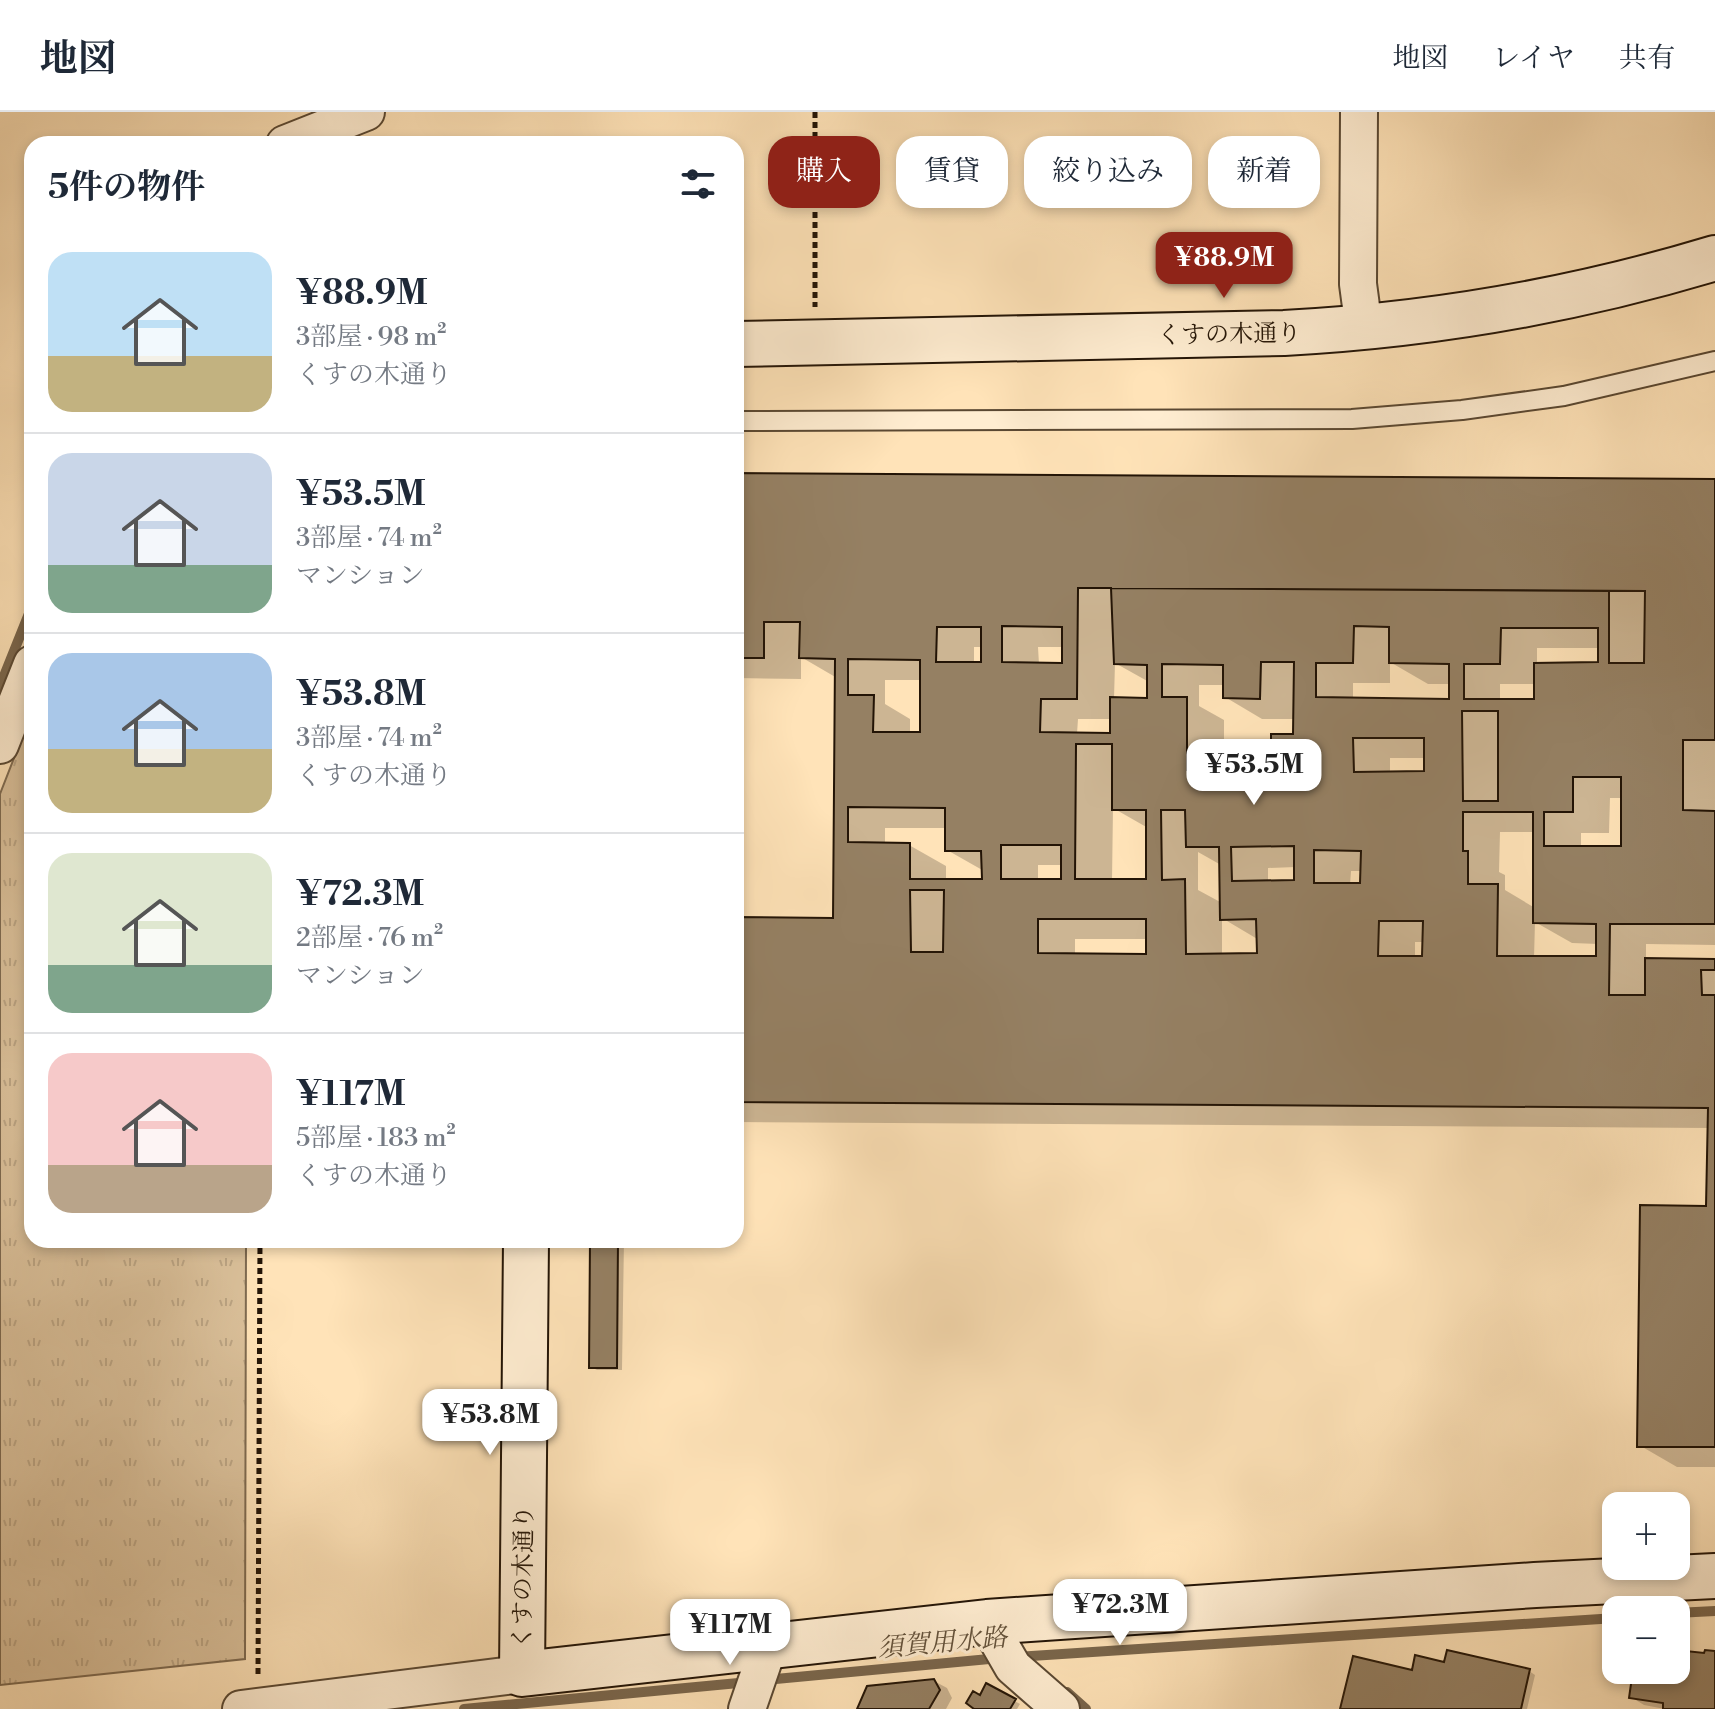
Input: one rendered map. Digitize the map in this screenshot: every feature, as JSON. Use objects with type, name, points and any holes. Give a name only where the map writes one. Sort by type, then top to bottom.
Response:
[{"type":"street","points":[[305,136],[366,112]]},
{"type":"street","points":[[1359,112],[1358,284],[1364,329]]},
{"type":"street","name":"くすの木通り","points":[[744,344],[1364,329],[1498,311],[1657,276],[1715,258]]},
{"type":"street","points":[[0,745],[24,684]]},
{"type":"street","name":"くすの木通り","points":[[522,1674],[526,1248]]},
{"type":"street","points":[[249,1708],[987,1622],[1715,1576]]},
{"type":"street","points":[[987,1622],[1013,1667],[1061,1709]]},
{"type":"street","points":[[747,1709],[769,1645]]},
{"type":"lane","points":[[744,421],[1352,419],[1462,410],[1564,396],[1715,361]]},
{"type":"path","points":[[815,112],[815,340]]},
{"type":"path","points":[[249,1708],[260,1248]]},
{"type":"green space","points":[[24,732],[24,1248],[246,1248],[245,1659],[0,1685],[0,794]]},
{"type":"building","points":[[744,473],[1715,479],[1715,740],[1683,740],[1683,810],[1715,811],[1715,924],[1610,924],[1609,995],[1645,995],[1645,958],[1715,959],[1715,970],[1701,970],[1702,995],[1715,995],[1715,1447],[1637,1447],[1640,1205],[1706,1206],[1708,1108],[744,1102],[744,917],[833,918],[835,659],[799,658],[800,622],[764,622],[764,658],[744,658]],"holes":[[[1078,588],[1111,588],[1114,664],[1147,665],[1147,698],[1110,697],[1110,733],[1040,732],[1041,699],[1077,699]],[[1111,588],[1645,591],[1644,663],[1609,663],[1609,591]],[[1002,626],[1062,627],[1062,663],[1002,662]],[[1354,626],[1389,627],[1389,663],[1449,664],[1449,699],[1316,697],[1316,663],[1353,663]],[[937,627],[981,627],[981,662],[936,662]],[[1501,628],[1598,628],[1598,662],[1534,663],[1534,699],[1464,699],[1464,664],[1500,664]],[[848,659],[920,660],[920,732],[873,732],[874,695],[848,695]],[[1261,662],[1294,662],[1293,734],[1271,734],[1271,753],[1294,753],[1294,771],[1187,770],[1187,697],[1162,697],[1162,664],[1223,665],[1223,698],[1260,699]],[[1462,711],[1498,711],[1498,801],[1463,801]],[[1353,738],[1424,738],[1424,771],[1354,772]],[[1076,744],[1112,744],[1112,810],[1146,810],[1146,879],[1075,879]],[[1573,777],[1621,777],[1621,846],[1544,846],[1544,812],[1573,812]],[[848,807],[945,808],[945,851],[981,851],[982,879],[910,879],[910,843],[848,842]],[[1161,810],[1185,810],[1186,847],[1219,847],[1220,920],[1256,919],[1257,953],[1186,954],[1185,879],[1162,880]],[[1463,812],[1533,812],[1533,923],[1596,924],[1596,956],[1497,956],[1498,884],[1468,884],[1468,851],[1463,851]],[[1001,845],[1061,845],[1061,879],[1001,879]],[[1294,846],[1294,880],[1232,881],[1231,847]],[[1314,850],[1361,851],[1360,883],[1314,883]],[[910,890],[944,890],[943,952],[911,952]],[[1038,919],[1146,919],[1146,954],[1038,953]],[[1379,921],[1423,921],[1422,956],[1378,956]]]},
{"type":"building","points":[[590,1248],[618,1248],[617,1368],[589,1368]]},
{"type":"building","points":[[1447,1650],[1530,1669],[1521,1709],[1340,1709],[1353,1656],[1412,1670],[1415,1655],[1444,1662]]},
{"type":"building","points":[[1715,1651],[1715,1709],[1663,1709],[1663,1703],[1629,1698],[1631,1684],[1690,1684],[1690,1652]]},
{"type":"building","points":[[934,1679],[940,1690],[929,1709],[857,1709],[867,1686]]},
{"type":"building","points":[[986,1683],[1016,1699],[1010,1709],[974,1709],[966,1703],[973,1691],[980,1695]]},
{"type":"waterway","points":[[0,686],[24,626]]},
{"type":"waterway","name":"須賀用水路","points":[[1690,1612],[1715,1611]]},
{"type":"waterway","name":"須賀用水路","points":[[1016,1657],[1602,1619]]},
{"type":"waterway","name":"須賀用水路","points":[[765,1680],[1000,1658]]},
{"type":"waterway","name":"須賀用水路","points":[[464,1709],[749,1682]]},
{"type":"waterway","points":[[1067,1692],[1086,1709]]}]
